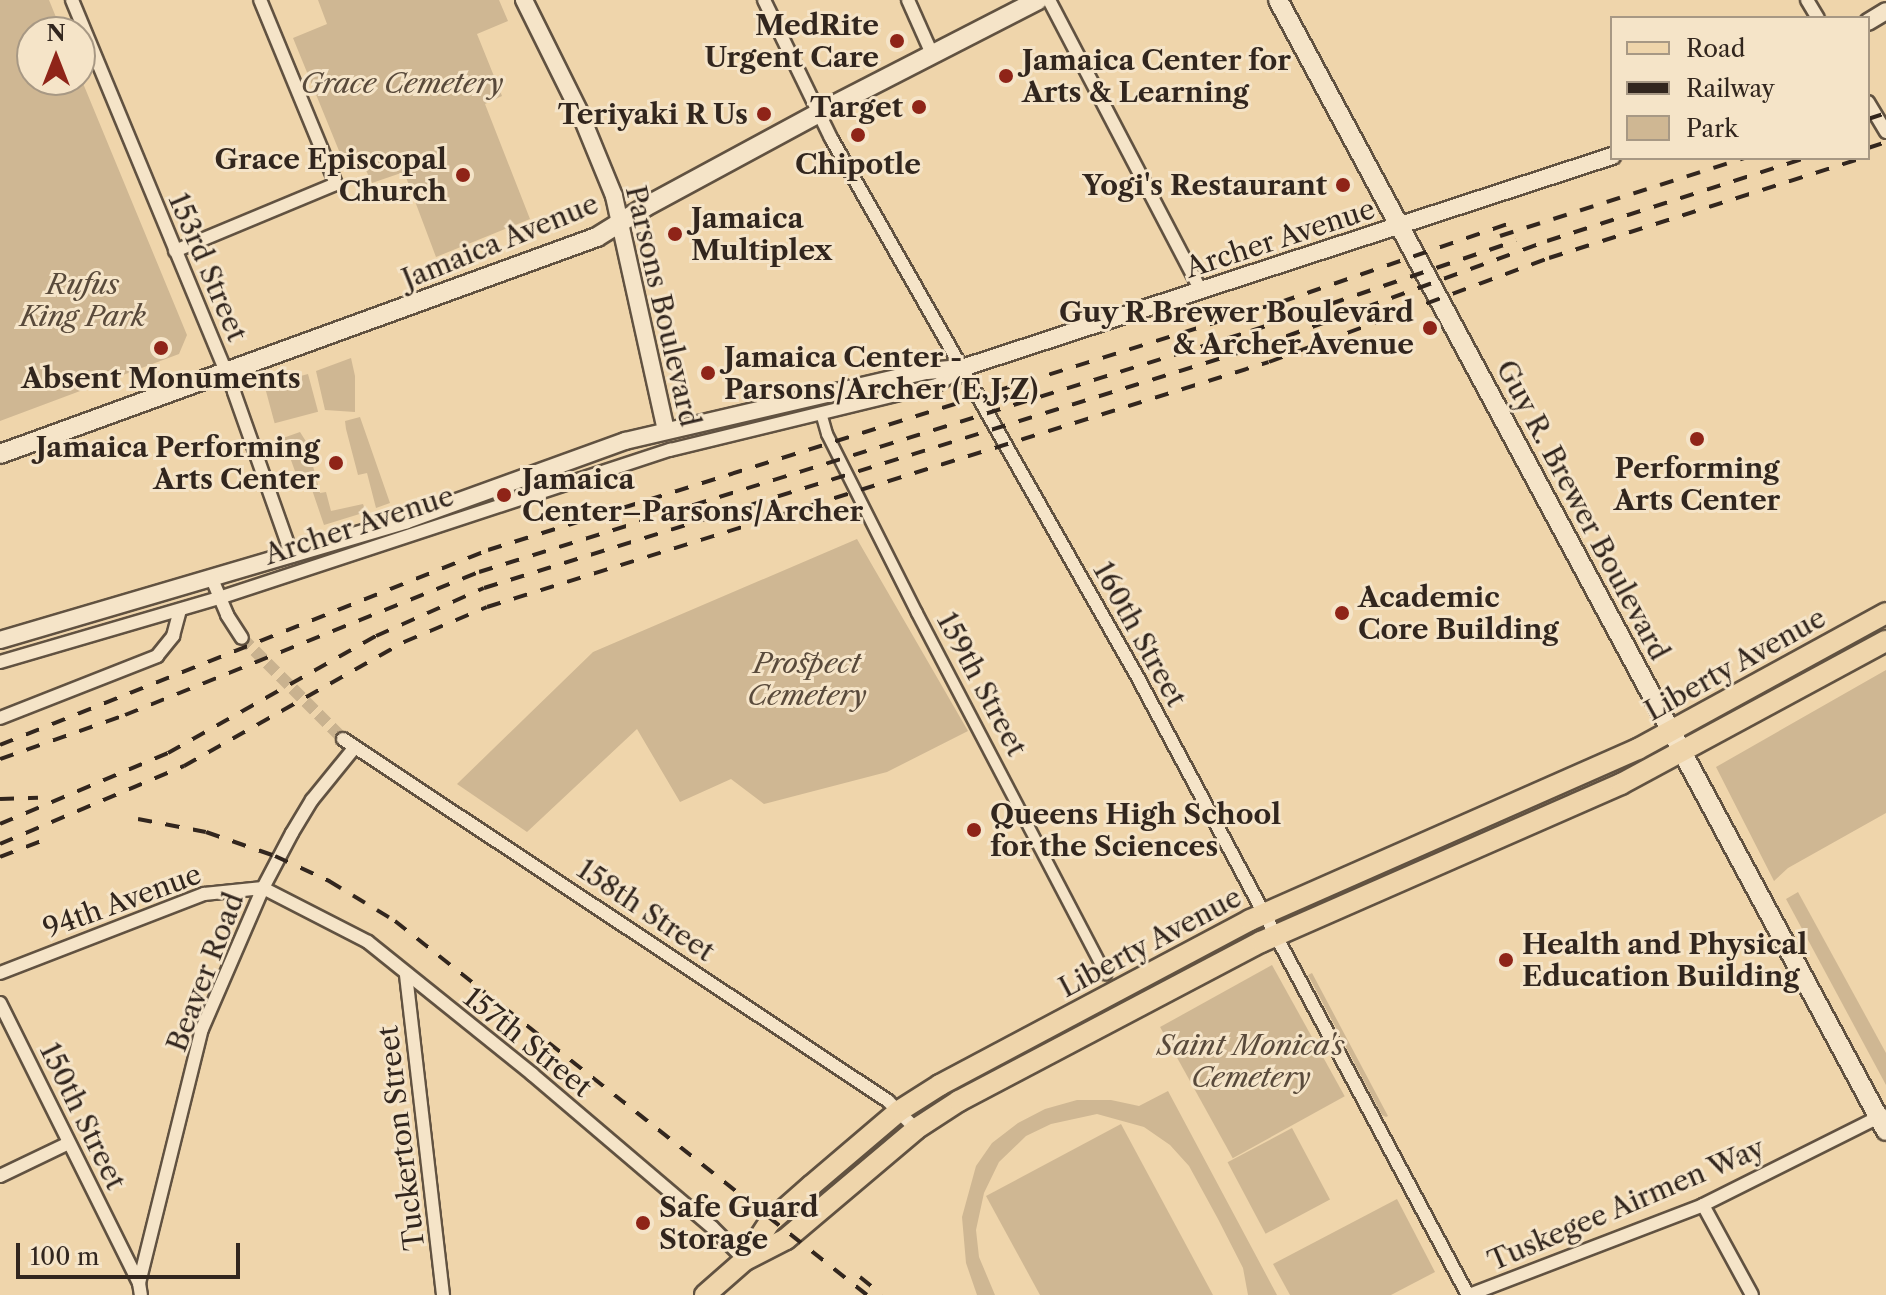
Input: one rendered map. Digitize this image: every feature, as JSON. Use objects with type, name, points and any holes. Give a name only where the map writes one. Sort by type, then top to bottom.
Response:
[{"type":"main road","name":"Jamaica Avenue","points":[[0,454],[225,370],[331,337],[597,237],[819,114],[1038,0]]},
{"type":"main road","name":"Guy R. Brewer Boulevard","points":[[1278,0],[1884,1121]]},
{"type":"main road","name":"Liberty Avenue","points":[[745,1260],[769,1223],[899,1111],[972,1067],[1264,913],[1604,765],[1886,613]]},
{"type":"main road","name":"Liberty Avenue","points":[[705,1295],[745,1260],[786,1239],[916,1129],[974,1093],[1278,934],[1597,795],[1683,753],[1886,641]]},
{"type":"street","name":"153rd Street","points":[[72,0],[225,370],[292,556]]},
{"type":"street","points":[[175,251],[336,184],[260,0]]},
{"type":"street","name":"Parsons Boulevard","points":[[524,0],[580,113],[614,196],[670,450]]},
{"type":"street","name":"160th Street","points":[[764,0],[819,114],[1137,676],[1278,934],[1322,1025],[1468,1295]]},
{"type":"street","points":[[908,0],[932,54]]},
{"type":"street","points":[[1049,0],[1201,291]]},
{"type":"street","points":[[1870,105],[1886,132]]},
{"type":"street","name":"Archer Avenue","points":[[0,640],[292,556],[666,430],[927,371],[962,368],[1610,157]]},
{"type":"street","name":"Archer Avenue","points":[[0,662],[219,598],[670,450],[937,385],[962,368]]},
{"type":"street","name":"159th Street","points":[[821,413],[827,434],[917,613],[1106,975]]},
{"type":"street","points":[[212,579],[242,638]]},
{"type":"street","points":[[0,718],[157,656],[168,645],[180,610]]},
{"type":"street","name":"158th Street","points":[[343,739],[617,919],[899,1111],[916,1129]]},
{"type":"street","name":"Beaver Road","points":[[140,1289],[202,1029],[263,888],[312,800],[355,747]]},
{"type":"street","name":"94th Avenue","points":[[0,973],[204,894],[263,888]]},
{"type":"street","name":"157th Street","points":[[263,888],[368,942],[532,1074],[712,1227],[745,1260]]},
{"type":"street","name":"Tuckerton Street","points":[[406,975],[443,1295]]},
{"type":"street","name":"150th Street","points":[[0,1003],[140,1289]]},
{"type":"street","name":"Tuskegee Airmen Way","points":[[1468,1295],[1703,1205],[1884,1121]]},
{"type":"street","points":[[0,1176],[69,1143]]},
{"type":"street","points":[[1703,1205],[1752,1295]]},
{"type":"green space","name":"Rufus King Park","points":[[0,0],[49,0],[56,16],[16,16],[16,96],[88,96],[187,335],[179,354],[0,421]]},
{"type":"green space","name":"Grace Cemetery","points":[[318,0],[499,0],[508,21],[477,34],[502,96],[485,104],[530,219],[436,257],[404,172],[372,183],[362,162],[346,168],[293,38],[327,24]]},
{"type":"green space","points":[[351,358],[355,376],[355,412],[325,410],[316,371]]},
{"type":"green space","points":[[308,374],[318,412],[275,423],[265,386]]},
{"type":"green space","points":[[360,417],[390,503],[376,508],[367,473],[358,475],[346,429],[345,421]]},
{"type":"green space","points":[[300,432],[307,443],[320,493],[326,492],[331,511],[363,504],[366,512],[324,525],[309,481],[296,474],[283,438]]},
{"type":"green space","name":"Prospect Cemetery","points":[[857,539],[968,731],[887,772],[764,804],[731,779],[680,802],[637,729],[527,832],[457,784],[593,652]]},
{"type":"green space","points":[[1886,670],[1886,813],[1788,868],[1774,881],[1716,767]]},
{"type":"green space","points":[[1798,892],[1886,1053],[1886,1085],[1786,899]]},
{"type":"green space","name":"Saint Monica's Cemetery","points":[[1272,965],[1345,1096],[1233,1158],[1160,1027]]},
{"type":"green space","points":[[1312,973],[1388,1116],[1382,1115],[1308,975]]},
{"type":"green space","points":[[1168,1091],[1277,1295],[1248,1295],[1243,1268],[1218,1219],[1189,1166],[1170,1145],[1144,1127],[1097,1114],[1051,1124],[1026,1136],[999,1162],[984,1193],[976,1230],[979,1257],[995,1295],[977,1295],[966,1263],[962,1217],[976,1166],[992,1143],[1018,1123],[1045,1109],[1077,1100],[1111,1100],[1139,1106]]},
{"type":"green space","points":[[1121,1124],[1213,1295],[1040,1295],[986,1196]]},
{"type":"green space","points":[[1292,1128],[1330,1200],[1266,1234],[1228,1162]]},
{"type":"green space","points":[[1397,1199],[1435,1272],[1391,1295],[1290,1295],[1273,1264]]},
{"type":"tunnel","points":[[242,638],[343,739]]},
{"type":"railway","points":[[1870,118],[1886,113]]},
{"type":"railway","points":[[1870,147],[1886,142]]},
{"type":"railway","points":[[1500,236],[1739,160]]},
{"type":"railway","points":[[0,824],[168,753],[376,636],[484,588],[1260,346],[1547,241],[1799,160]]},
{"type":"railway","points":[[0,844],[184,766],[404,642],[487,607],[1269,362],[1549,258],[1857,160]]},
{"type":"railway","points":[[0,745],[488,550],[1281,302],[1511,223]]},
{"type":"railway","points":[[0,759],[125,715],[479,572],[1251,331],[1516,241]]},
{"type":"railway","points":[[0,799],[38,798]]},
{"type":"railway","points":[[138,819],[206,832],[275,856],[329,881],[395,921],[867,1295]]},
{"type":"railway","points":[[0,857],[41,841]]},
{"type":"railway","points":[[860,1277],[882,1295]]},
{"type":"place","name":"MedRite Urgent Care","points":[[897,41]]},
{"type":"place","name":"Jamaica Center for Arts & Learning","points":[[1006,76]]},
{"type":"place","name":"Target","points":[[919,107]]},
{"type":"place","name":"Teriyaki R Us","points":[[764,114]]},
{"type":"place","name":"Chipotle","points":[[858,135]]},
{"type":"place","name":"Grace Episcopal Church","points":[[463,175]]},
{"type":"place","name":"Yogi's Restaurant","points":[[1343,185]]},
{"type":"place","name":"Jamaica Multiplex","points":[[675,234]]},
{"type":"place","name":"Guy R Brewer Boulevard & Archer Avenue","points":[[1430,328]]},
{"type":"place","name":"Absent Monuments","points":[[161,348]]},
{"type":"place","name":"Jamaica Center - Parsons/Archer (E,J,Z)","points":[[708,373]]},
{"type":"place","name":"Performing Arts Center","points":[[1697,439]]},
{"type":"place","name":"Jamaica Performing Arts Center","points":[[336,463]]},
{"type":"place","name":"Jamaica Center–Parsons/Archer","points":[[504,495]]},
{"type":"place","name":"Academic Core Building","points":[[1342,613]]},
{"type":"place","name":"Queens High School for the Sciences","points":[[974,830]]},
{"type":"place","name":"Health and Physical Education Building","points":[[1506,960]]},
{"type":"place","name":"Safe Guard Storage","points":[[643,1223]]}]
